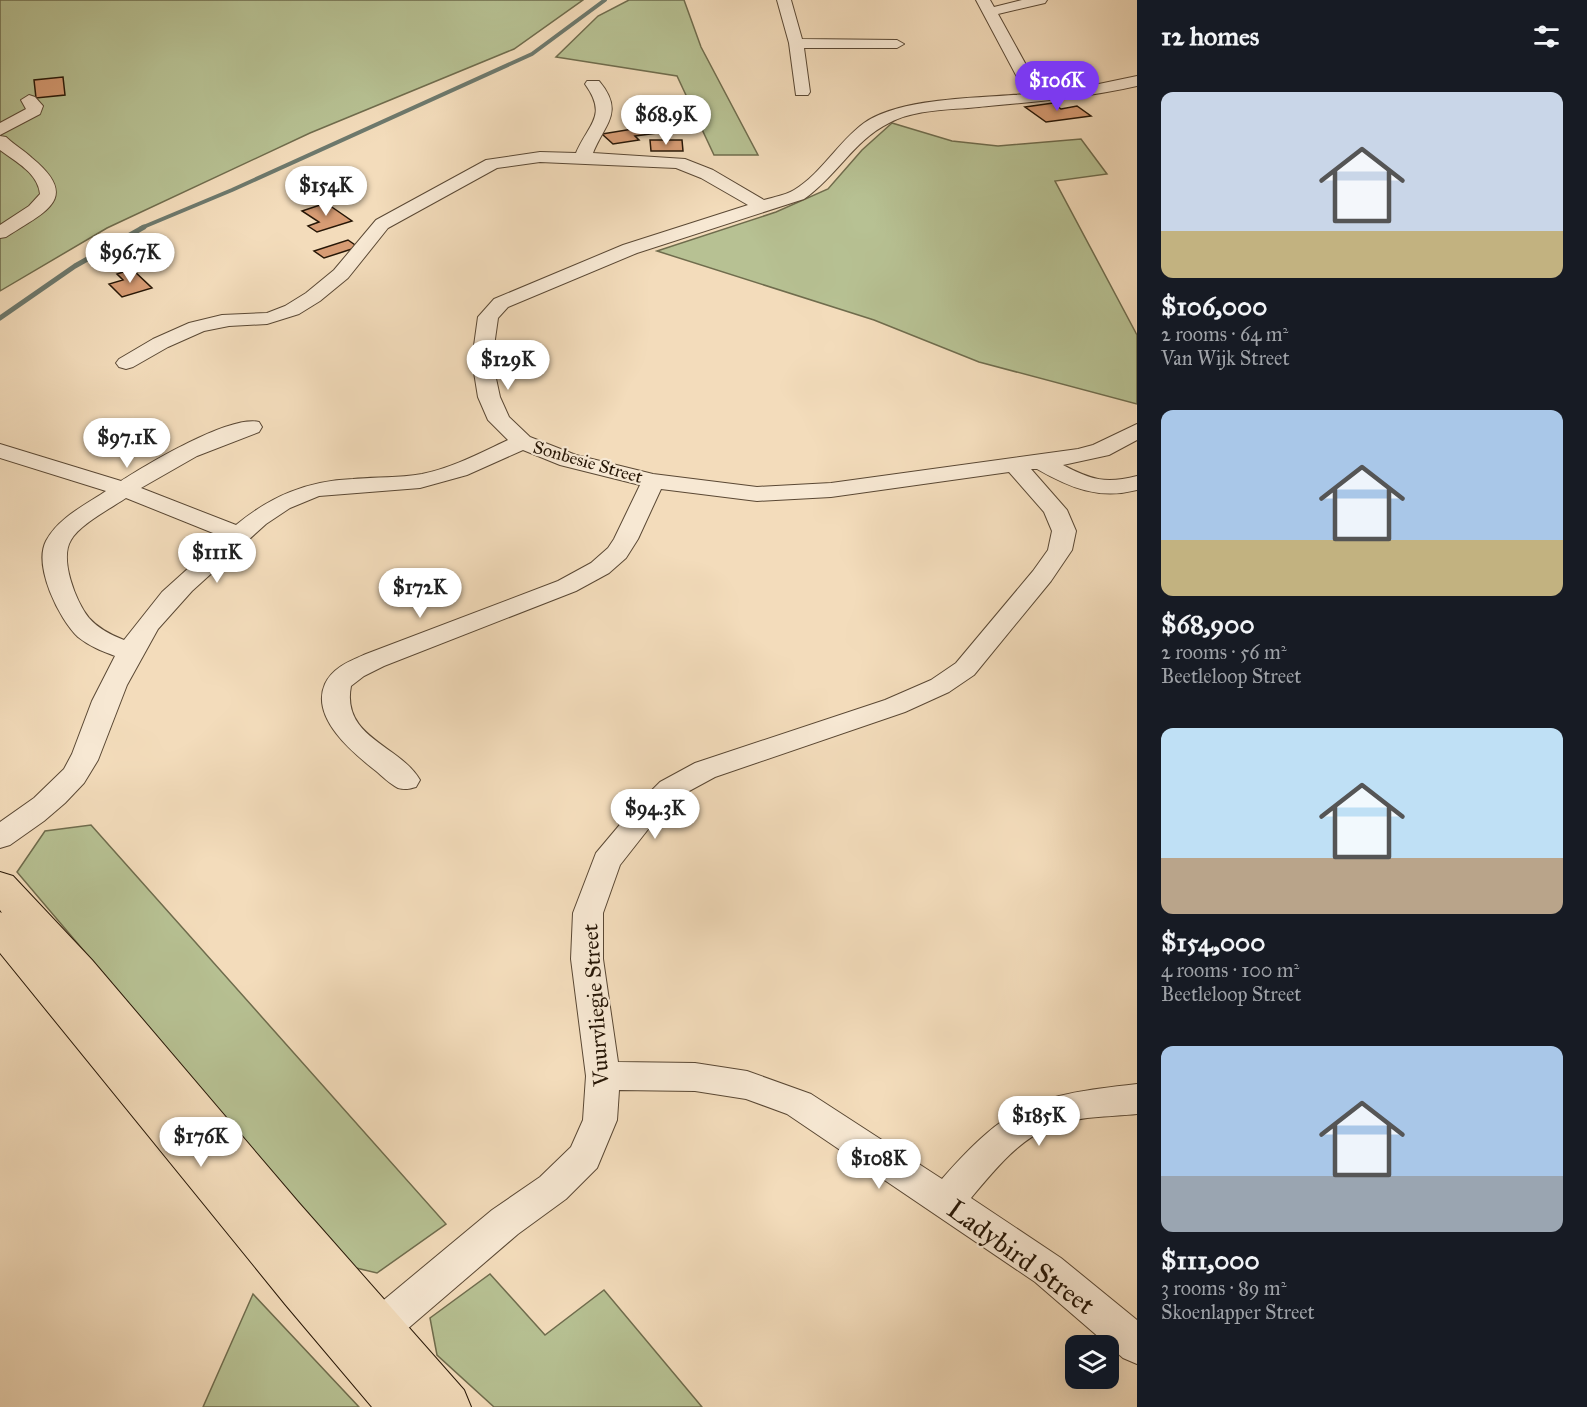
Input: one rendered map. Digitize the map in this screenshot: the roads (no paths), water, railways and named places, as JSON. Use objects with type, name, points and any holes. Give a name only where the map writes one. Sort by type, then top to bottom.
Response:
[{"type":"main road","points":[[0,886],[78,971],[283,1217],[366,1339],[404,1407]]},
{"type":"main road","points":[[0,927],[147,1099],[366,1339],[447,1407]]},
{"type":"street","points":[[784,0],[796,43],[802,92]]},
{"type":"street","points":[[1035,96],[987,6],[1040,0]]},
{"type":"street","points":[[796,43],[897,44]]},
{"type":"street","name":"Sonbesie Street","points":[[1137,81],[1101,89],[937,107],[893,115],[867,130],[812,187],[798,195],[630,249],[501,303],[488,317],[482,360],[489,397],[498,420],[522,442],[577,462],[653,481],[727,492],[784,494],[1029,464],[1101,450],[1137,431]]},
{"type":"street","points":[[582,158],[585,147],[600,129],[604,109],[600,91],[593,84]]},
{"type":"street","points":[[0,130],[34,111],[35,106],[30,100]]},
{"type":"street","points":[[0,141],[45,178],[50,189],[49,198],[43,206],[0,233]]},
{"type":"street","points":[[126,363],[152,347],[202,325],[279,316],[295,308],[316,296],[344,273],[363,249],[373,231],[382,224],[486,167],[519,159],[582,158],[657,160],[679,163],[707,174],[763,207]]},
{"type":"street","points":[[130,652],[104,643],[84,629],[71,613],[55,568],[54,551],[59,537],[123,489],[192,450],[251,427]]},
{"type":"street","points":[[0,837],[64,787],[81,764],[100,714],[130,652],[149,622],[179,588],[239,535],[282,504],[309,491],[334,486],[419,481],[486,459],[522,442]]},
{"type":"street","points":[[0,451],[123,489],[239,535]]},
{"type":"street","points":[[1029,464],[1086,486],[1102,489],[1137,483]]},
{"type":"street","name":"Vuurvliegie Street","points":[[366,1339],[505,1222],[553,1188],[584,1157],[600,1120],[603,1076],[587,959],[588,913],[606,861],[669,789],[705,770],[895,706],[940,686],[965,669],[1022,601],[1060,550],[1064,531],[1029,464]]},
{"type":"street","points":[[406,780],[355,737],[339,719],[335,697],[338,684],[351,672],[375,660],[567,586],[600,568],[617,553],[626,539],[653,481]]},
{"type":"street","name":"Ladybird Street","points":[[603,1076],[695,1077],[747,1085],[799,1104],[1048,1270],[1137,1345]]},
{"type":"street","points":[[945,1202],[1006,1137],[1036,1117],[1081,1106],[1137,1099]]},
{"type":"waterway","points":[[141,228],[232,190],[532,54],[605,0]]},
{"type":"waterway","points":[[0,318],[75,266],[144,227]]}]
